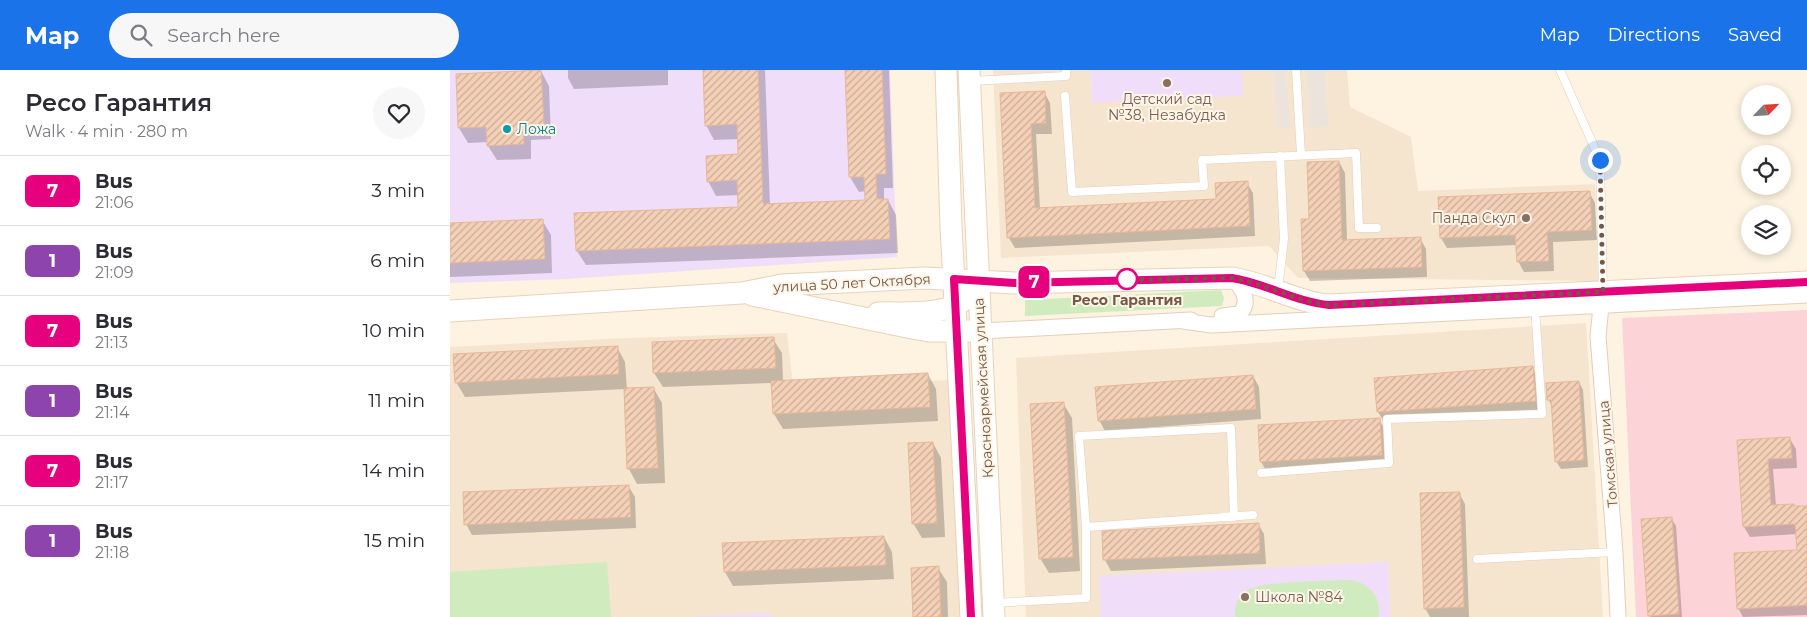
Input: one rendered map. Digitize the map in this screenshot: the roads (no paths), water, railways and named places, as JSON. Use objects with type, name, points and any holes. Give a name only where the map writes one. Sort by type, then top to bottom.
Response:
[{"type":"street","name":"Красноармейская улица","points":[[946,70],[955,306],[971,617]]},
{"type":"street","name":"Красноармейская улица","points":[[969,76],[994,610]]},
{"type":"street","name":"улица 50 лет Октября","points":[[450,311],[742,293],[782,285],[925,278],[1014,283],[1232,278],[1248,280],[1316,304],[1535,302]]},
{"type":"street","name":"улица 50 лет Октября","points":[[742,293],[912,328],[957,332],[1183,321],[1208,316],[1232,316],[1242,311],[1246,301],[1243,290],[1232,278]]},
{"type":"street","points":[[840,313],[927,312],[955,306],[972,292],[978,281]]},
{"type":"street","name":"улица 50 лет Октября","points":[[1602,299],[1807,282]]},
{"type":"street","name":"улица 50 лет Октября","points":[[1183,321],[1210,325],[1535,302],[1807,295]]},
{"type":"street","name":"Томская улица","points":[[1602,299],[1598,336],[1615,552],[1618,617]]},
{"type":"lane","points":[[969,76],[1066,76],[1066,70]]},
{"type":"lane","points":[[1296,70],[1301,155]]},
{"type":"lane","points":[[1560,70],[1600,160],[1602,299]]},
{"type":"lane","points":[[1065,96],[1072,192],[1204,186],[1202,160],[1356,153],[1359,228],[1377,228]]},
{"type":"lane","points":[[1278,291],[1284,239],[1280,156]]},
{"type":"lane","points":[[1261,473],[1390,463],[1387,418],[1542,414],[1535,302]]},
{"type":"lane","points":[[994,610],[1086,598],[1086,527],[1079,436],[1232,428],[1234,517]]},
{"type":"lane","points":[[1086,527],[1253,515]]},
{"type":"lane","points":[[1476,559],[1615,552]]},
{"type":"place","name":"Детский сад №38, Незабудка","points":[[1167,83]]},
{"type":"place","name":"Ложа","points":[[507,129]]},
{"type":"place","name":"Панда Скул","points":[[1526,218]]},
{"type":"place","name":"Ресо Гарантия","points":[[1127,279]]},
{"type":"place","name":"Школа №84","points":[[1245,597]]}]
